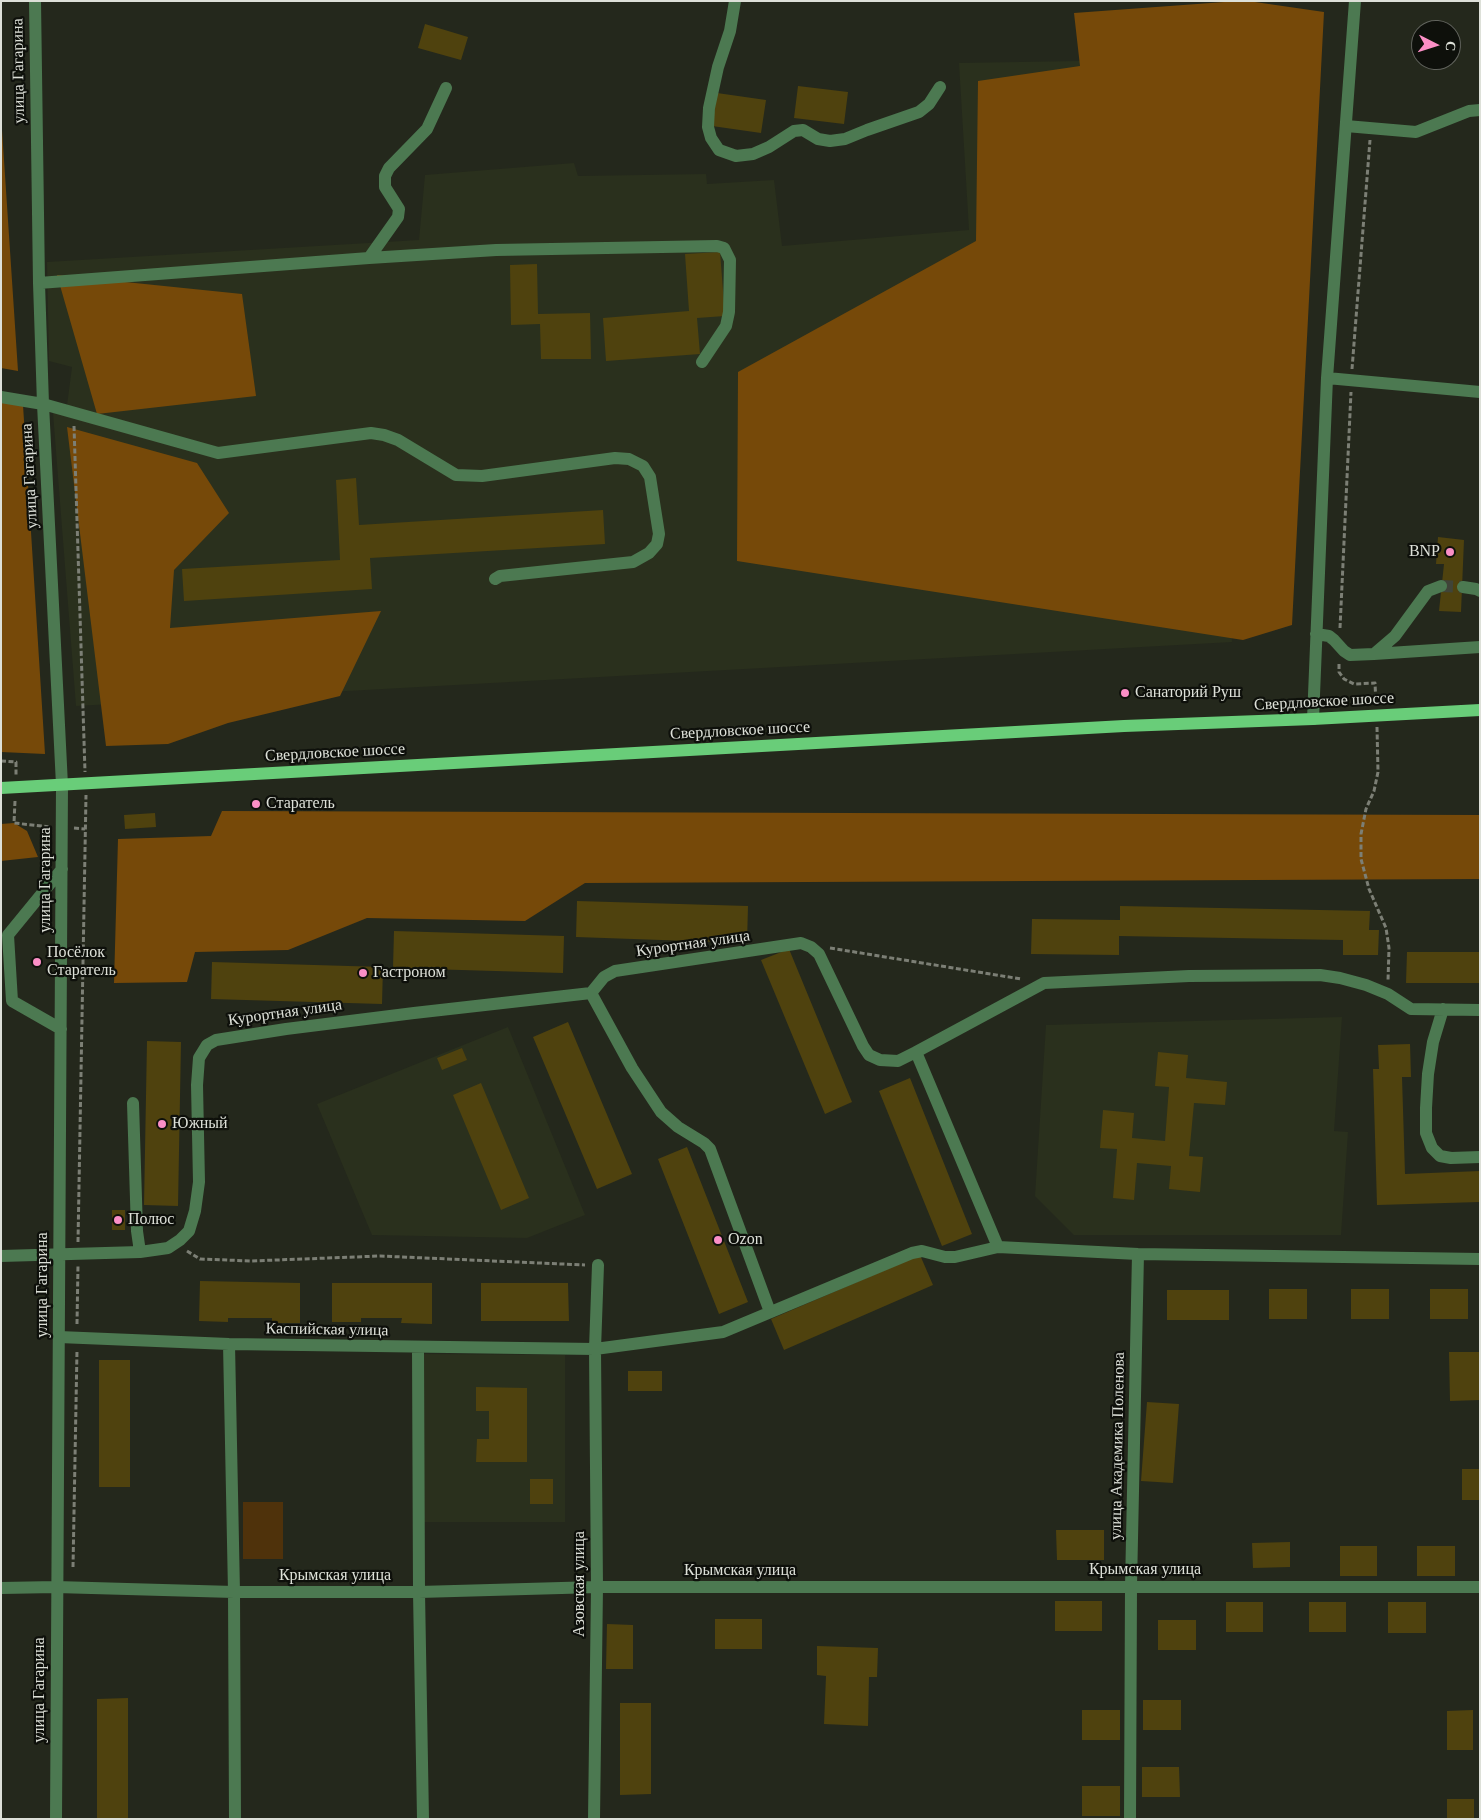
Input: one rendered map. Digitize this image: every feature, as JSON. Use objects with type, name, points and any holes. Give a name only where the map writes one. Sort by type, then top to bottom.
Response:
[{"type":"main road","name":"Свердловское шоссе","points":[[1,788],[1124,726],[1480,710]]},
{"type":"street","name":"улица Гагарина","points":[[35,1],[39,283],[43,404],[62,785],[56,1819]]},
{"type":"street","points":[[735,1],[730,31],[718,67],[709,108],[708,127],[711,138],[719,150],[736,156],[753,154],[769,148],[794,130],[803,130],[818,139],[830,141],[846,139],[919,112],[929,104],[940,87]]},
{"type":"street","points":[[1313,719],[1328,378],[1355,1]]},
{"type":"street","points":[[369,258],[398,217],[399,209],[385,187],[385,176],[389,168],[426,129],[446,88]]},
{"type":"street","points":[[1346,126],[1416,132],[1469,111],[1480,110]]},
{"type":"street","points":[[39,283],[496,250],[703,246],[724,248],[730,260],[729,312],[726,326],[702,362]]},
{"type":"street","points":[[1328,378],[1480,392]]},
{"type":"street","points":[[1,396],[43,404],[218,453],[371,434],[384,435],[398,440],[456,475],[482,476],[615,458],[629,459],[643,466],[650,477],[659,534],[657,544],[650,553],[633,562],[500,576],[495,579]]},
{"type":"street","points":[[1374,654],[1395,636],[1428,591],[1441,586]]},
{"type":"street","points":[[1463,587],[1480,591]]},
{"type":"street","points":[[1316,634],[1329,636],[1350,655],[1480,647]]},
{"type":"street","points":[[61,1029],[12,1001],[8,935],[62,869]]},
{"type":"street","points":[[801,943],[811,947],[819,954],[863,1046],[869,1055],[880,1060],[898,1061],[1044,983],[1189,976],[1320,975],[1366,985],[1388,994],[1411,1009],[1480,1010]]},
{"type":"street","name":"Курортная улица","points":[[180,1240],[189,1231],[195,1211],[198,1182],[197,1085],[199,1058],[207,1046],[216,1040],[286,1028],[591,994],[604,977],[615,972],[801,943]]},
{"type":"street","points":[[591,994],[632,1068],[661,1112],[678,1128],[704,1143],[710,1149],[770,1312]]},
{"type":"street","points":[[1443,1009],[1433,1042],[1428,1074],[1426,1133],[1432,1148],[1440,1156],[1451,1158],[1480,1157]]},
{"type":"street","points":[[916,1052],[998,1247]]},
{"type":"street","points":[[133,1103],[137,1231],[140,1252]]},
{"type":"street","points":[[1,1256],[59,1256],[140,1252],[168,1248],[180,1240]]},
{"type":"street","name":"Каспийская улица","points":[[59,1337],[229,1344],[595,1349],[724,1332],[922,1250],[945,1257],[955,1257],[998,1247],[1138,1254],[1480,1259]]},
{"type":"street","name":"улица Академика Поленова","points":[[1130,1819],[1131,1586],[1138,1254]]},
{"type":"street","name":"Азовская улица","points":[[594,1819],[597,1587],[595,1349],[598,1265]]},
{"type":"street","points":[[229,1344],[234,1592],[234,1819]]},
{"type":"street","points":[[418,1348],[419,1592],[423,1819]]},
{"type":"street","name":"Крымская улица","points":[[1,1588],[56,1587],[234,1592],[419,1592],[597,1587],[1480,1587]]},
{"type":"path","points":[[1371,128],[1352,380],[1339,672],[1344,679],[1354,684],[1374,683],[1377,715],[1378,772],[1360,834],[1361,859],[1369,889],[1386,928],[1389,948],[1388,994]]},
{"type":"path","points":[[73,413],[86,783],[73,1588]]},
{"type":"path","points":[[1,761],[16,762],[14,823],[62,828],[86,828]]},
{"type":"path","points":[[801,943],[1044,983]]},
{"type":"path","points":[[180,1240],[188,1252],[200,1259],[251,1261],[380,1256],[598,1265]]},
{"type":"shaded area","points":[[1238,1],[1324,12],[1292,625],[1243,640],[737,561],[738,372],[976,241],[978,81],[1080,66],[1074,13]]},
{"type":"shaded area","points":[[1198,59],[1232,642],[76,706],[53,413],[66,413],[72,367],[49,361],[47,262],[419,240],[425,175],[574,163],[578,176],[706,174],[707,184],[774,180],[782,246],[969,230],[959,63]]},
{"type":"shaded area","points":[[2,130],[18,371],[1,368]]},
{"type":"shaded area","points":[[57,275],[242,294],[256,396],[97,414]]},
{"type":"shaded area","points":[[1,402],[23,405],[45,754],[1,752]]},
{"type":"shaded area","points":[[67,427],[197,463],[229,513],[174,570],[170,628],[381,611],[340,696],[228,723],[168,744],[106,746]]},
{"type":"shaded area","points":[[222,811],[1480,815],[1480,879],[585,883],[525,921],[367,918],[288,950],[195,952],[187,982],[114,983],[118,839],[211,836]]},
{"type":"shaded area","points":[[14,823],[27,831],[38,857],[1,861],[1,824]]},
{"type":"shaded area","points":[[1342,1017],[1334,1131],[1348,1132],[1341,1235],[1074,1235],[1035,1196],[1046,1025]]},
{"type":"shaded area","points":[[508,1027],[585,1215],[527,1238],[372,1235],[317,1104]]},
{"type":"shaded area","points":[[423,1354],[565,1355],[565,1522],[423,1522]]},
{"type":"shaded area","points":[[243,1502],[283,1502],[283,1559],[243,1559]]},
{"type":"building","points":[[425,24],[468,37],[461,60],[418,48]]},
{"type":"building","points":[[798,86],[848,92],[844,124],[794,118]]},
{"type":"building","points":[[717,93],[766,100],[761,133],[712,126]]},
{"type":"building","points":[[720,252],[725,316],[697,318],[700,354],[606,361],[603,318],[689,311],[685,254]]},
{"type":"building","points":[[537,264],[538,314],[590,313],[591,359],[541,359],[540,324],[511,325],[510,265]]},
{"type":"building","points":[[356,478],[359,525],[603,510],[605,544],[370,558],[372,589],[184,601],[182,569],[340,560],[336,480]]},
{"type":"building","points":[[1438,537],[1464,540],[1461,612],[1439,611],[1444,564],[1436,564]]},
{"type":"building","points":[[155,813],[156,827],[125,829],[124,815]]},
{"type":"building","points":[[577,901],[748,906],[747,943],[576,937]]},
{"type":"building","points":[[1120,906],[1370,911],[1369,930],[1379,930],[1378,955],[1343,955],[1343,940],[1119,936],[1119,955],[1031,954],[1032,919],[1120,920]]},
{"type":"building","points":[[394,931],[564,936],[563,973],[393,968]]},
{"type":"building","points":[[789,949],[852,1102],[825,1114],[761,960]]},
{"type":"building","points":[[1407,952],[1480,952],[1480,983],[1406,983]]},
{"type":"building","points":[[212,962],[383,967],[382,1004],[211,999]]},
{"type":"building","points":[[568,1022],[632,1174],[597,1189],[533,1037]]},
{"type":"building","name":"Южный","points":[[147,1041],[181,1042],[178,1206],[144,1205]]},
{"type":"building","points":[[1410,1044],[1411,1077],[1402,1077],[1405,1174],[1480,1171],[1480,1202],[1377,1205],[1373,1069],[1379,1069],[1378,1045]]},
{"type":"building","points":[[462,1048],[467,1060],[442,1070],[437,1058]]},
{"type":"building","points":[[1158,1052],[1188,1055],[1186,1078],[1227,1082],[1225,1105],[1194,1103],[1189,1156],[1203,1157],[1200,1192],[1169,1189],[1171,1166],[1137,1163],[1134,1200],[1113,1198],[1117,1149],[1100,1148],[1103,1110],[1134,1113],[1132,1138],[1165,1141],[1169,1087],[1155,1086]]},
{"type":"building","points":[[910,1078],[972,1234],[942,1246],[879,1091]]},
{"type":"building","points":[[481,1083],[529,1198],[501,1210],[453,1095]]},
{"type":"building","points":[[687,1147],[748,1302],[719,1314],[658,1159]]},
{"type":"building","name":"Полюс","points":[[112,1210],[125,1210],[125,1230],[112,1230]]},
{"type":"building","points":[[920,1255],[933,1285],[784,1350],[771,1319]]},
{"type":"building","points":[[200,1281],[300,1283],[300,1323],[272,1323],[272,1318],[228,1318],[228,1322],[199,1321]]},
{"type":"building","points":[[332,1283],[432,1283],[432,1324],[401,1323],[402,1318],[361,1318],[361,1322],[332,1322]]},
{"type":"building","points":[[481,1283],[568,1283],[569,1321],[481,1321]]},
{"type":"building","points":[[1269,1289],[1307,1289],[1307,1319],[1269,1319]]},
{"type":"building","points":[[1351,1289],[1389,1289],[1389,1319],[1351,1319]]},
{"type":"building","points":[[1430,1289],[1468,1289],[1468,1319],[1430,1319]]},
{"type":"building","points":[[1167,1290],[1229,1290],[1229,1320],[1167,1320]]},
{"type":"building","points":[[1449,1352],[1480,1352],[1480,1400],[1450,1401]]},
{"type":"building","points":[[99,1360],[130,1360],[130,1487],[99,1487]]},
{"type":"building","points":[[628,1371],[662,1371],[662,1391],[628,1391]]},
{"type":"building","points":[[476,1387],[527,1388],[527,1462],[476,1462],[477,1439],[489,1439],[489,1411],[476,1411]]},
{"type":"building","points":[[1147,1402],[1179,1404],[1173,1483],[1141,1481]]},
{"type":"building","points":[[1462,1469],[1480,1469],[1480,1500],[1462,1500]]},
{"type":"building","points":[[530,1479],[553,1479],[553,1504],[530,1504]]},
{"type":"building","points":[[1056,1530],[1104,1530],[1104,1560],[1057,1560]]},
{"type":"building","points":[[1290,1542],[1290,1567],[1253,1568],[1252,1543]]},
{"type":"building","points":[[1340,1546],[1377,1546],[1377,1576],[1340,1576]]},
{"type":"building","points":[[1417,1546],[1455,1546],[1455,1576],[1417,1576]]},
{"type":"building","points":[[1055,1601],[1102,1601],[1102,1631],[1055,1631]]},
{"type":"building","points":[[1226,1602],[1263,1602],[1263,1632],[1226,1632]]},
{"type":"building","points":[[1309,1602],[1346,1602],[1346,1632],[1309,1632]]},
{"type":"building","points":[[1388,1602],[1426,1602],[1426,1633],[1388,1633]]},
{"type":"building","points":[[715,1619],[762,1619],[762,1649],[715,1649]]},
{"type":"building","points":[[1158,1620],[1196,1620],[1196,1650],[1158,1650]]},
{"type":"building","points":[[607,1624],[633,1625],[633,1669],[606,1669]]},
{"type":"building","points":[[817,1646],[878,1648],[877,1677],[869,1677],[868,1726],[824,1724],[826,1676],[817,1675]]},
{"type":"building","points":[[128,1698],[128,1819],[97,1819],[97,1699]]},
{"type":"building","points":[[1143,1700],[1181,1700],[1181,1730],[1143,1730]]},
{"type":"building","points":[[620,1703],[651,1703],[651,1794],[620,1795]]},
{"type":"building","points":[[1082,1710],[1120,1710],[1120,1740],[1082,1740]]},
{"type":"building","points":[[1473,1710],[1473,1750],[1447,1750],[1447,1711]]},
{"type":"building","points":[[1142,1767],[1179,1767],[1180,1797],[1142,1797]]},
{"type":"building","points":[[1082,1786],[1120,1786],[1120,1816],[1082,1816]]},
{"type":"building","points":[[1447,1799],[1474,1799],[1474,1819],[1447,1819]]},
{"type":"tunnel","points":[[1441,586],[1463,587]]},
{"type":"place","name":"BNP","points":[[1450,552]]},
{"type":"place","name":"Санаторий Руш","points":[[1125,693]]},
{"type":"place","name":"Старатель","points":[[256,804]]},
{"type":"place","name":"Посёлок Старатель","points":[[37,962]]},
{"type":"place","name":"Гастроном","points":[[363,973]]},
{"type":"place","name":"Южный","points":[[162,1124]]},
{"type":"place","name":"Полюс","points":[[118,1220]]},
{"type":"place","name":"Ozon","points":[[718,1240]]}]
